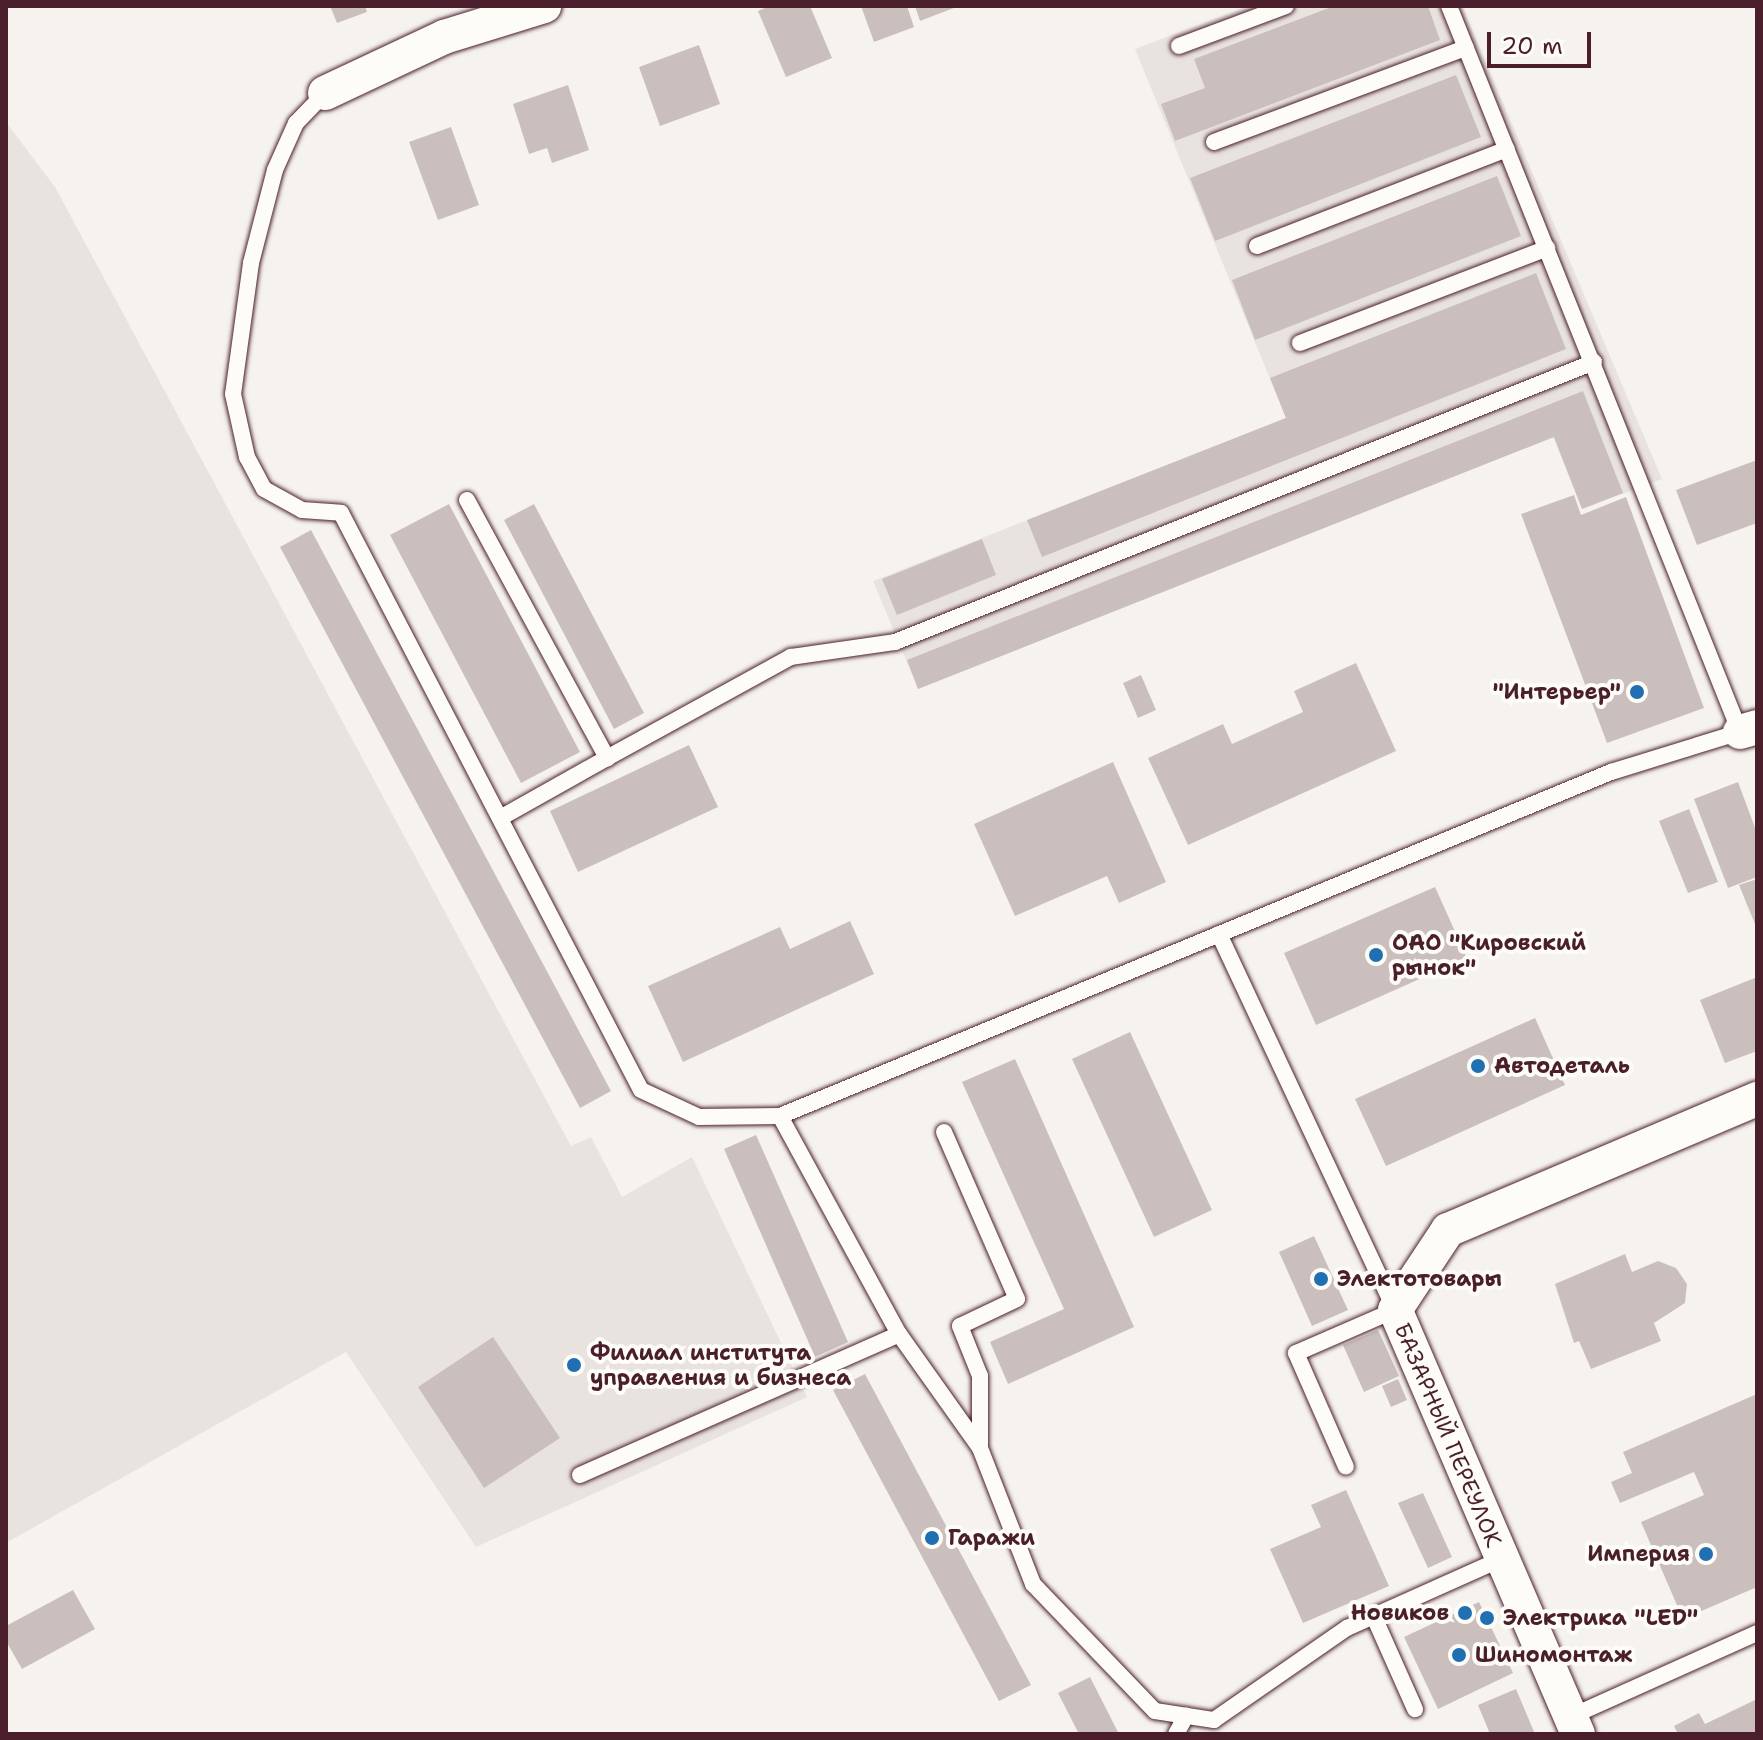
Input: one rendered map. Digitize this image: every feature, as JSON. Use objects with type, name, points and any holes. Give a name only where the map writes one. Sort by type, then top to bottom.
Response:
[{"type":"street","points":[[325,93],[444,37],[544,6]]},
{"type":"street","name":"БАЗАРНЫЙ ПЕРЕУЛОК","points":[[1574,1726],[1395,1310],[1448,1230],[1757,1099]]},
{"type":"lane","points":[[1179,46],[1286,6]]},
{"type":"lane","points":[[325,93],[296,123],[271,186],[234,357],[239,429],[264,489],[302,510],[341,513],[502,817],[641,1090],[699,1117],[780,1116],[1611,772],[1749,730],[1449,6]]},
{"type":"lane","points":[[1214,142],[1466,48]]},
{"type":"lane","points":[[1257,246],[1507,149]]},
{"type":"lane","points":[[1300,343],[1547,248]]},
{"type":"lane","points":[[502,817],[791,657],[895,642],[1594,362]]},
{"type":"lane","points":[[467,500],[607,758]]},
{"type":"lane","points":[[1219,934],[1395,1310],[1296,1353],[1346,1467]]},
{"type":"lane","points":[[780,1116],[899,1334],[980,1448],[1033,1584],[1155,1711],[1214,1720],[1347,1628],[1501,1559]]},
{"type":"lane","points":[[944,1132],[1017,1299],[960,1326],[980,1376],[980,1448]]},
{"type":"lane","points":[[580,1475],[899,1334]]},
{"type":"lane","points":[[1374,1617],[1415,1709]]},
{"type":"lane","points":[[1574,1726],[1757,1633]]},
{"type":"lane","points":[[1176,1734],[1186,1716]]},
{"type":"shaded area","points":[[1248,6],[1462,6],[1662,479],[1582,509],[1553,437],[918,689],[873,581],[1286,418],[1135,49]]},
{"type":"shaded area","points":[[6,122],[55,187],[571,1146],[591,1137],[622,1197],[692,1157],[807,1397],[476,1547],[346,1352],[6,1543]]},
{"type":"building","points":[[330,6],[365,6],[367,12],[337,23]]},
{"type":"building","points":[[770,6],[810,6],[832,58],[786,77],[758,11]]},
{"type":"building","points":[[861,6],[907,6],[914,27],[874,42]]},
{"type":"building","points":[[915,6],[959,6],[920,21]]},
{"type":"building","points":[[1334,6],[1428,6],[1440,40],[1175,141],[1161,104],[1205,88],[1194,59]]},
{"type":"building","points":[[699,45],[720,104],[660,126],[639,67]]},
{"type":"building","points":[[1456,75],[1481,137],[1215,241],[1190,178]]},
{"type":"building","points":[[568,85],[589,150],[552,163],[547,148],[529,154],[513,104]]},
{"type":"building","points":[[451,127],[479,205],[438,220],[409,142]]},
{"type":"building","points":[[1497,176],[1521,236],[1255,340],[1232,280]]},
{"type":"building","points":[[1536,273],[1566,349],[1042,557],[1027,520],[1286,418],[1270,378]]},
{"type":"building","points":[[1583,391],[1623,493],[1582,509],[1554,437],[918,689],[907,660]]},
{"type":"building","points":[[1757,460],[1757,523],[1697,545],[1676,490]]},
{"type":"building","points":[[1574,495],[1581,515],[1626,497],[1704,708],[1607,743],[1521,514]]},
{"type":"building","points":[[449,504],[580,752],[521,783],[390,535]]},
{"type":"building","points":[[534,504],[644,713],[614,729],[504,520]]},
{"type":"building","points":[[311,530],[611,1091],[580,1108],[280,547]]},
{"type":"building","points":[[982,539],[996,575],[897,615],[882,579]]},
{"type":"building","points":[[1356,663],[1396,751],[1188,845],[1148,758],[1223,724],[1232,744],[1303,712],[1294,691]]},
{"type":"building","points":[[1141,675],[1156,710],[1138,718],[1123,683]]},
{"type":"building","points":[[689,745],[718,807],[578,872],[550,811]]},
{"type":"building","points":[[1113,762],[1166,882],[1119,903],[1107,876],[1015,916],[974,824]]},
{"type":"building","points":[[1738,782],[1757,833],[1757,877],[1728,888],[1694,799]]},
{"type":"building","points":[[1689,809],[1718,882],[1688,893],[1659,821]]},
{"type":"building","points":[[1757,879],[1757,929],[1739,885]]},
{"type":"building","name":"ОАО \"Кировский рынок\"","points":[[1435,887],[1467,958],[1316,1025],[1284,953]]},
{"type":"building","points":[[850,921],[874,974],[683,1062],[648,986],[780,927],[790,949]]},
{"type":"building","points":[[1757,977],[1757,1051],[1725,1063],[1700,1000]]},
{"type":"building","points":[[1535,1018],[1565,1085],[1386,1166],[1355,1099]]},
{"type":"building","points":[[1130,1032],[1212,1210],[1154,1237],[1072,1059]]},
{"type":"building","points":[[1015,1059],[1134,1327],[1008,1384],[990,1342],[1064,1309],[962,1082]]},
{"type":"building","points":[[756,1135],[848,1342],[815,1357],[724,1149]]},
{"type":"building","points":[[1314,1236],[1348,1310],[1312,1326],[1279,1252]]},
{"type":"building","points":[[1625,1254],[1632,1272],[1658,1261],[1676,1268],[1687,1284],[1685,1303],[1654,1323],[1661,1341],[1591,1369],[1579,1341],[1574,1343],[1555,1284]]},
{"type":"building","points":[[1378,1330],[1399,1376],[1364,1392],[1343,1345]]},
{"type":"building","points":[[493,1337],[560,1438],[484,1488],[418,1387]]},
{"type":"building","name":"Гаражи","points":[[865,1374],[1031,1685],[999,1701],[833,1390]]},
{"type":"building","points":[[1398,1379],[1407,1400],[1391,1407],[1382,1386]]},
{"type":"building","points":[[1757,1394],[1757,1587],[1683,1619],[1641,1522],[1704,1495],[1694,1472],[1620,1503],[1611,1482],[1632,1473],[1623,1452]]},
{"type":"building","points":[[1346,1490],[1389,1586],[1303,1623],[1270,1549],[1321,1527],[1311,1505]]},
{"type":"building","points":[[1423,1493],[1452,1557],[1428,1568],[1398,1503]]},
{"type":"building","points":[[73,1590],[95,1629],[22,1669],[6,1641],[6,1626]]},
{"type":"building","name":"Шиномонтаж","points":[[1479,1602],[1513,1673],[1438,1709],[1404,1637]]},
{"type":"building","points":[[1090,1677],[1119,1734],[1079,1734],[1058,1693]]},
{"type":"building","points":[[1516,1689],[1535,1734],[1490,1734],[1478,1705]]},
{"type":"building","points":[[1757,1699],[1757,1734],[1678,1734],[1674,1726],[1699,1713],[1705,1724]]},
{"type":"place","name":"\"Интерьер\"","points":[[1637,692]]},
{"type":"place","name":"ОАО \"Кировский рынок\"","points":[[1376,955]]},
{"type":"place","name":"Автодеталь","points":[[1478,1066]]},
{"type":"place","name":"Электотовары","points":[[1321,1279]]},
{"type":"place","name":"Филиал института управления и бизнеса","points":[[574,1365]]},
{"type":"place","name":"Гаражи","points":[[932,1538]]},
{"type":"place","name":"Империя","points":[[1706,1554]]},
{"type":"place","name":"Новиков","points":[[1465,1613]]},
{"type":"place","name":"Электрика \"LED\"","points":[[1487,1618]]},
{"type":"place","name":"Шиномонтаж","points":[[1459,1655]]}]
